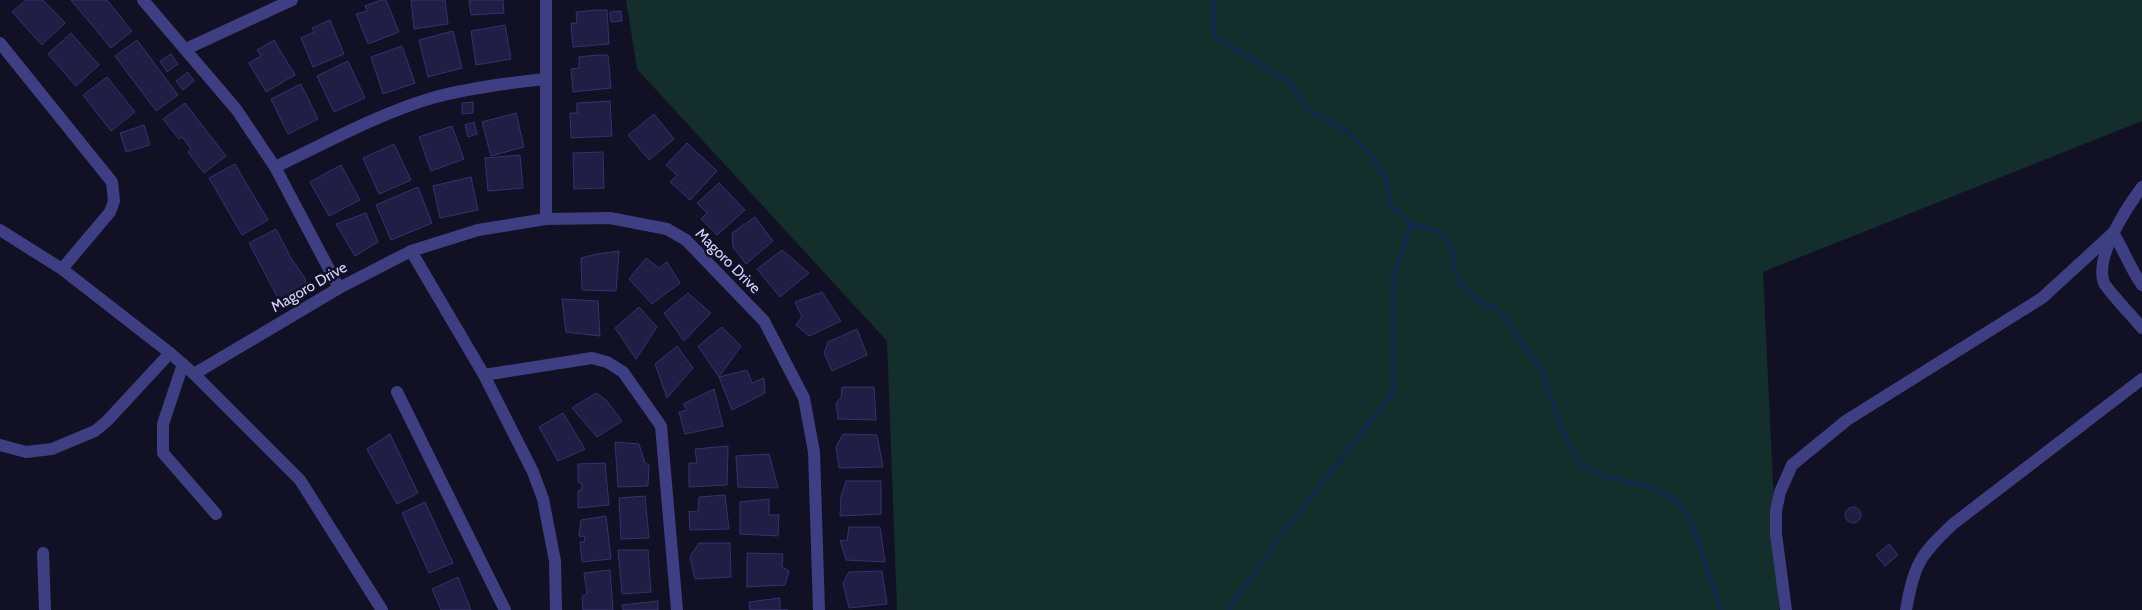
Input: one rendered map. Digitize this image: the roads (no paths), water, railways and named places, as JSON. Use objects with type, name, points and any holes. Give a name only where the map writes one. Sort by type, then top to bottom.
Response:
[{"type":"street","points":[[143,0],[236,109],[275,167],[339,288]]},
{"type":"street","points":[[186,50],[292,0]]},
{"type":"street","points":[[546,0],[546,219]]},
{"type":"street","points":[[0,43],[112,182],[114,201],[110,212],[62,269]]},
{"type":"street","points":[[275,167],[365,125],[431,98],[475,88],[545,79]]},
{"type":"street","points":[[2142,187],[2113,233],[2102,272],[2104,284],[2142,328]]},
{"type":"street","name":"Magoro Drive","points":[[194,374],[339,288],[411,250],[478,230],[546,219],[610,218],[667,229],[686,240],[764,320],[804,398],[814,452],[819,610]]},
{"type":"street","points":[[0,230],[62,269],[194,374],[300,480],[382,610]]},
{"type":"street","points":[[2113,233],[2122,248],[2129,266],[2142,285]]},
{"type":"street","points":[[1786,607],[1776,534],[1776,511],[1780,492],[1792,465],[1848,420],[2042,298],[2113,233]]},
{"type":"street","points":[[411,250],[484,375],[533,472],[543,499],[555,561],[556,610]]},
{"type":"street","points":[[0,445],[26,452],[52,449],[95,431],[107,421],[170,353]]},
{"type":"street","points":[[484,375],[592,358],[607,362],[623,372],[661,426],[677,610]]},
{"type":"street","points":[[183,364],[163,424],[163,453],[216,514]]},
{"type":"street","points":[[1906,610],[1912,576],[1930,545],[1953,524],[2142,379]]},
{"type":"street","points":[[397,392],[505,610]]},
{"type":"street","points":[[43,553],[45,610]]},
{"type":"waterway","points":[[1214,0],[1214,36],[1288,81],[1308,110],[1349,133],[1374,159],[1387,182],[1389,204],[1411,224],[1441,233],[1452,247],[1453,265],[1461,285],[1476,299],[1499,311],[1541,369],[1563,433],[1579,463],[1600,475],[1655,488],[1678,501],[1692,524],[1721,610]]},
{"type":"waterway","points":[[1228,610],[1284,531],[1393,393],[1393,280],[1411,224]]}]
